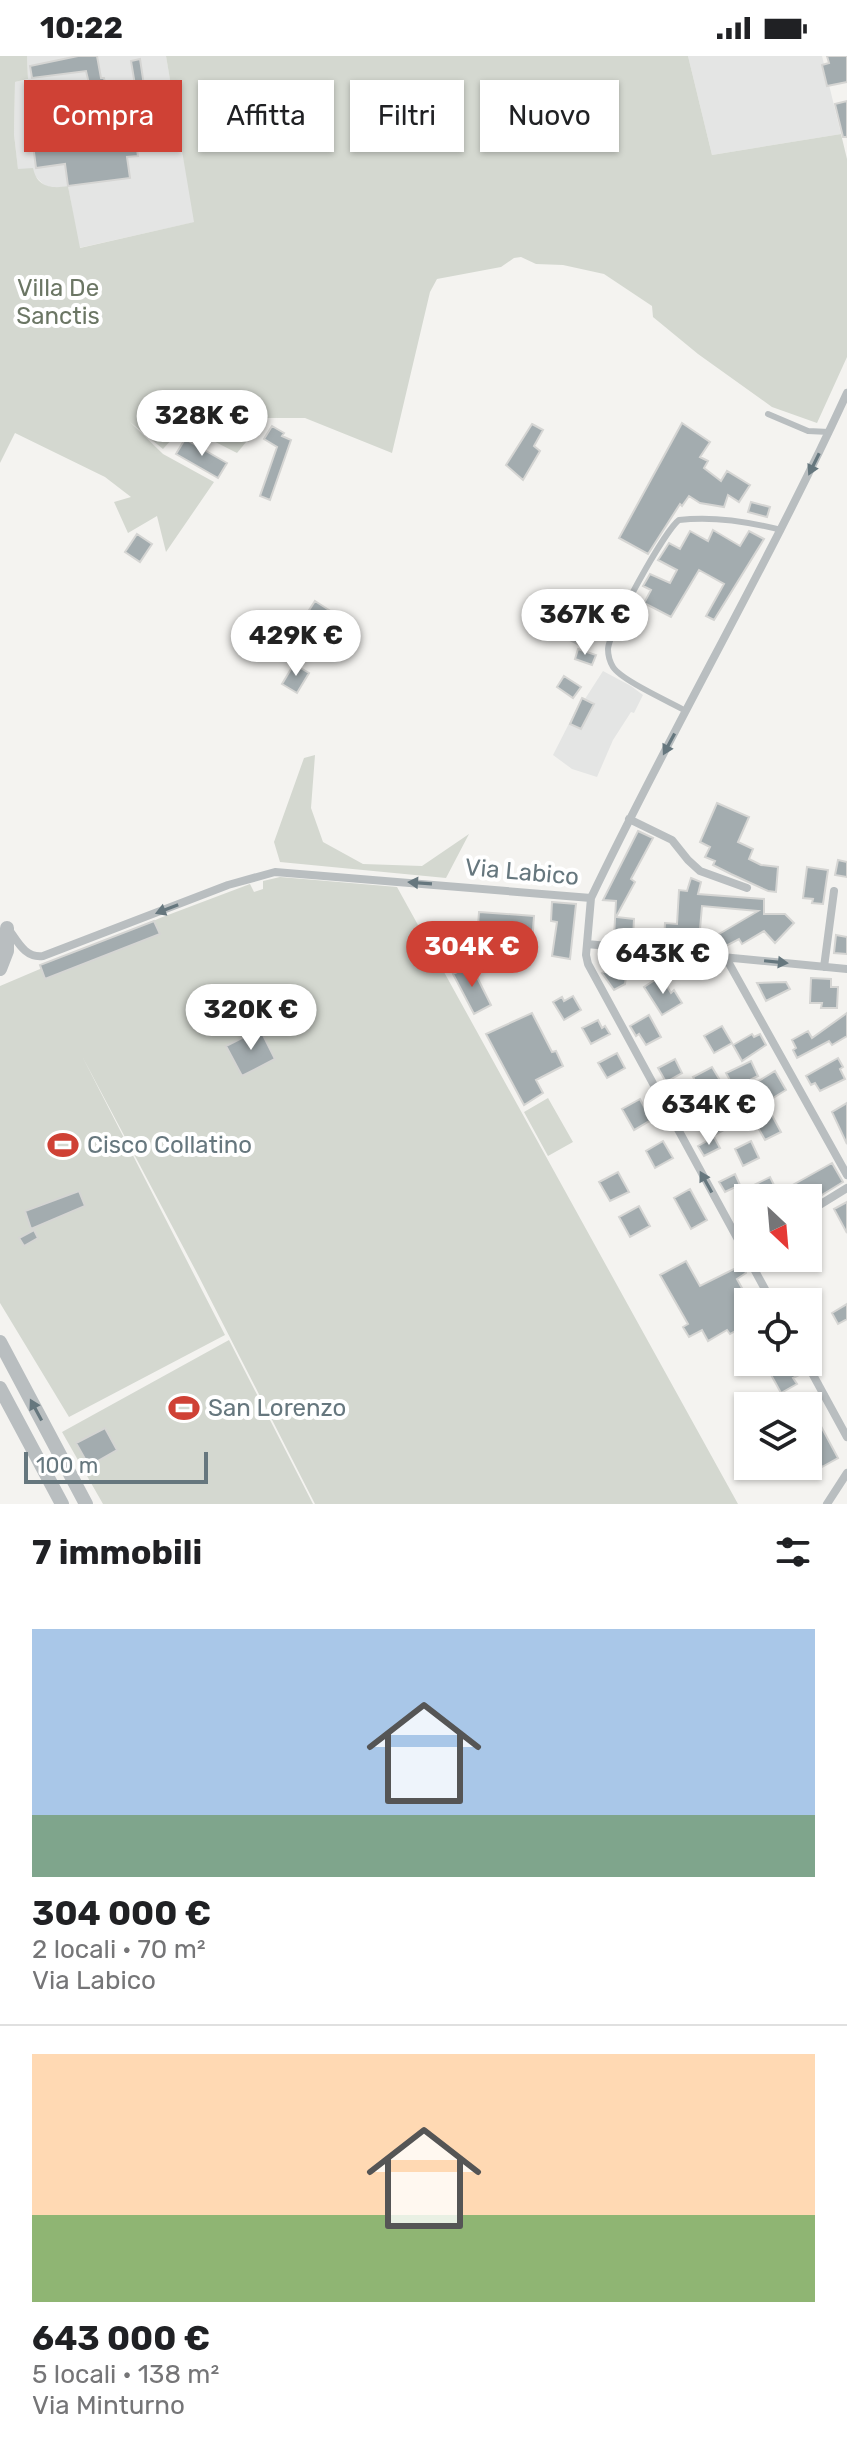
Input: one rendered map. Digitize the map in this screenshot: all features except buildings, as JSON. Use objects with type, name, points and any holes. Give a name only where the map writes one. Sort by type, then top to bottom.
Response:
[{"type":"street","name":"Via Labico","points":[[2,924],[24,950],[33,956],[43,956],[228,885],[275,872],[591,898],[629,819],[781,530],[847,393]]},
{"type":"street","points":[[629,819],[672,840],[691,865],[700,871],[747,888]]},
{"type":"street","points":[[824,967],[834,891]]},
{"type":"street","points":[[591,898],[588,964],[734,1227]]},
{"type":"street","points":[[0,969],[7,951],[2,924]]},
{"type":"street","points":[[587,944],[847,969]]},
{"type":"street","points":[[726,958],[847,1175]]},
{"type":"street","points":[[822,1203],[847,1188]]},
{"type":"street","points":[[0,1342],[86,1504]]},
{"type":"street","points":[[814,1376],[847,1437]]},
{"type":"street","points":[[0,1388],[62,1504]]},
{"type":"street","points":[[827,1504],[847,1473]]},
{"type":"lane","points":[[768,414],[808,431],[829,432]]},
{"type":"lane","points":[[686,711],[620,675],[610,661],[608,649],[612,636],[640,581],[667,533],[679,520],[752,524],[781,530]]},
{"type":"shaded area","points":[[27,56],[166,56],[170,80],[24,80],[24,152],[182,152],[182,148],[195,222],[79,248],[68,186],[52,189],[35,176],[18,170],[14,134],[15,82],[28,79]]},
{"type":"shaded area","points":[[688,56],[822,56],[841,134],[712,155]]},
{"type":"shaded area","points":[[603,671],[643,695],[634,713],[631,712],[613,740],[597,777],[572,769],[553,755],[582,698],[585,699]]},
{"type":"green space","name":"Villa De Sanctis","points":[[0,56],[27,56],[28,79],[15,82],[14,134],[18,169],[33,168],[41,183],[46,185],[68,186],[80,248],[194,222],[182,151],[182,80],[170,80],[166,56],[688,56],[712,155],[841,134],[847,159],[847,357],[817,423],[772,407],[653,317],[652,306],[604,274],[563,265],[536,264],[521,257],[501,267],[437,279],[430,292],[392,453],[305,418],[266,418],[237,453],[184,426],[163,449],[130,422],[163,454],[214,482],[166,552],[157,516],[128,533],[114,502],[131,497],[105,477],[15,433],[0,463]]},
{"type":"green space","points":[[315,755],[311,808],[323,842],[363,864],[422,866],[469,834],[446,878],[280,862],[274,842],[304,758]]},
{"type":"green space","points":[[280,877],[397,887],[738,1504],[315,1504],[82,1056],[225,1335],[69,1417],[0,1303],[0,986],[160,918],[250,884],[254,892],[263,889],[263,881]]},
{"type":"green space","points":[[548,1098],[573,1142],[548,1156],[524,1112]]},
{"type":"green space","name":"San Lorenzo","points":[[229,1340],[313,1504],[103,1504],[62,1432]]},
{"type":"place","name":"Cisco Collatino","points":[[63,1145]]},
{"type":"place","name":"San Lorenzo","points":[[184,1408]]}]
